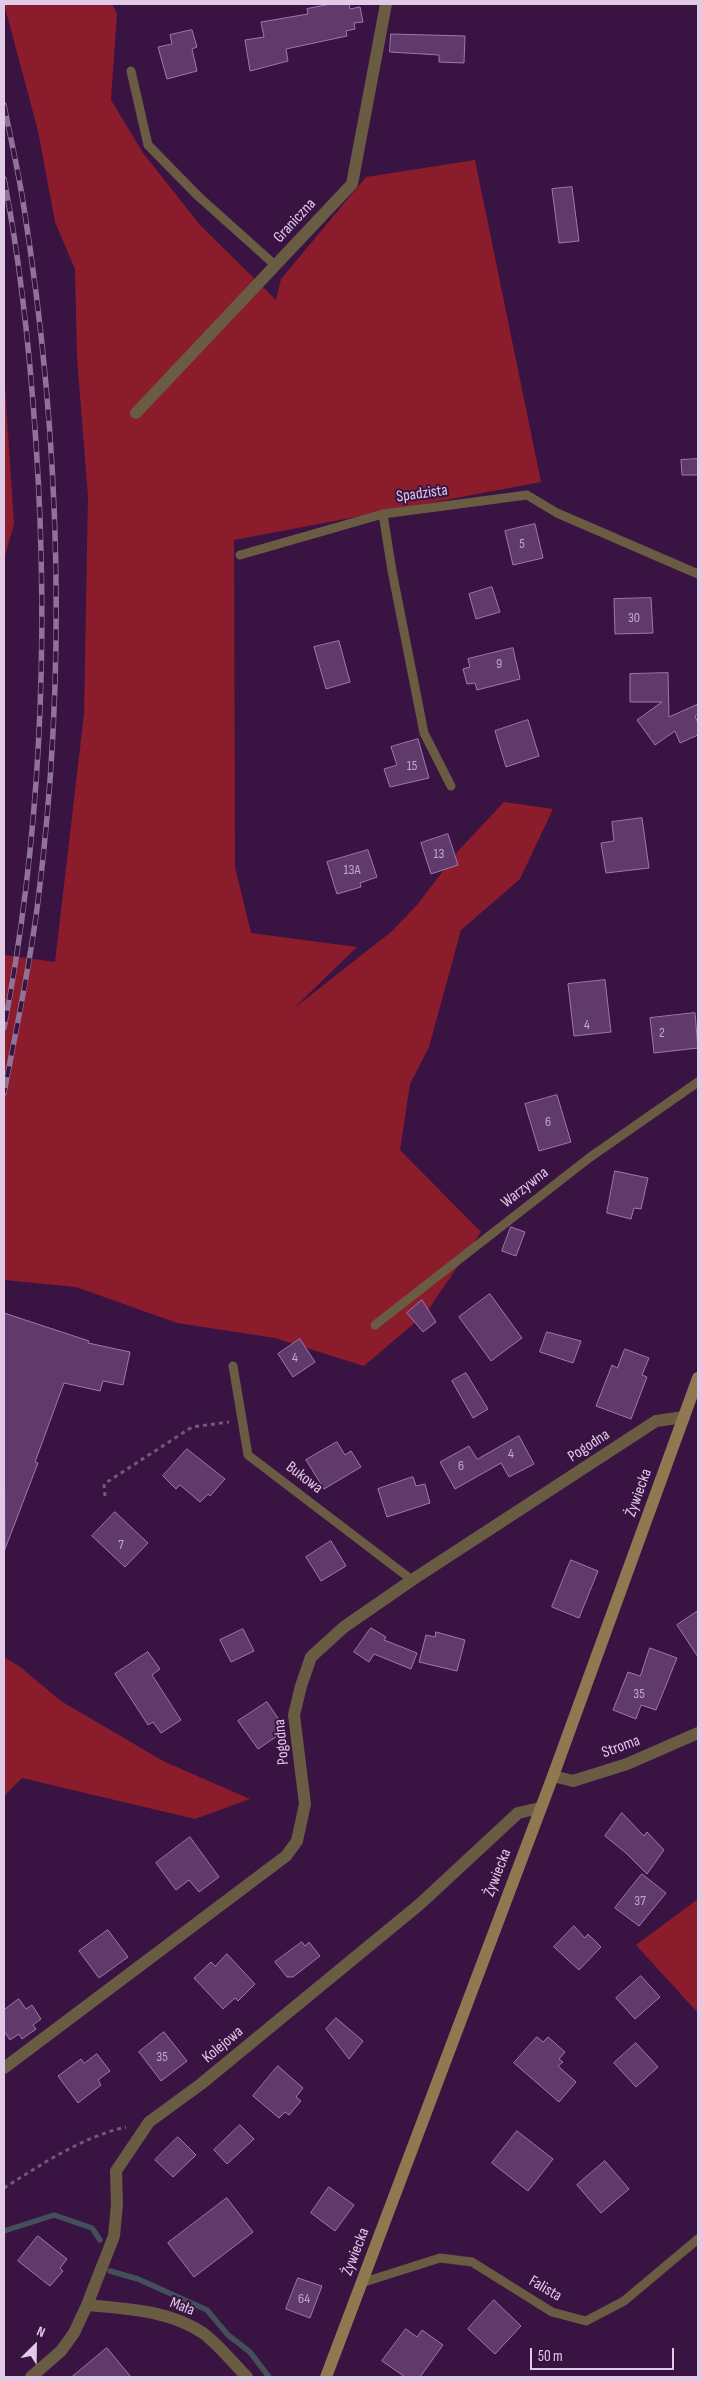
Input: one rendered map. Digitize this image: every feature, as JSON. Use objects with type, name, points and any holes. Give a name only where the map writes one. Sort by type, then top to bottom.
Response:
[{"type":"main road","name":"Żywiecka","points":[[326,2377],[553,1776],[698,1382]]},
{"type":"street","name":"Graniczna","points":[[136,413],[352,184],[386,4]]},
{"type":"street","name":"Pogodna","points":[[4,2068],[286,1856],[297,1841],[305,1804],[294,1715],[311,1657],[344,1627],[412,1580],[656,1421],[684,1417]]},
{"type":"street","name":"Stroma","points":[[553,1776],[573,1780],[582,1778],[627,1764],[698,1733]]},
{"type":"street","name":"Kolejowa","points":[[31,2377],[61,2351],[74,2333],[87,2305],[114,2236],[117,2204],[116,2171],[149,2122],[201,2084],[420,1904],[518,1812],[540,1808]]},
{"type":"street","name":"Mała","points":[[87,2305],[126,2309],[174,2318],[204,2334],[247,2377]]},
{"type":"lane","points":[[131,71],[148,145],[198,196],[275,265]]},
{"type":"lane","name":"Spadzista","points":[[451,786],[424,733],[392,572],[383,514],[527,495],[557,513],[698,574]]},
{"type":"lane","points":[[240,555],[383,514]]},
{"type":"lane","name":"Warzywna","points":[[375,1325],[589,1158],[698,1082]]},
{"type":"lane","name":"Bukowa","points":[[233,1366],[248,1455],[412,1580]]},
{"type":"lane","name":"Falista","points":[[361,2283],[440,2258],[472,2262],[552,2312],[586,2321],[624,2301],[698,2239]]},
{"type":"path","points":[[105,1496],[104,1484],[192,1427],[242,1420]]},
{"type":"path","points":[[4,2188],[49,2160],[106,2132],[149,2122]]},
{"type":"shaded area","points":[[4,4],[112,4],[117,14],[111,100],[143,153],[200,225],[276,300],[281,279],[366,177],[475,160],[541,482],[234,540],[235,867],[251,933],[357,947],[293,1009],[391,932],[417,905],[459,850],[504,802],[553,809],[520,879],[461,930],[429,1047],[410,1084],[400,1150],[481,1232],[426,1313],[364,1366],[275,1338],[177,1323],[76,1287],[4,1280],[4,955],[55,962],[84,714],[88,497],[77,357],[75,269],[55,222],[38,131]]},
{"type":"shaded area","points":[[4,372],[14,524],[4,559]]},
{"type":"shaded area","points":[[4,1657],[19,1666],[61,1701],[163,1761],[250,1799],[195,1819],[22,1778],[4,1796]]},
{"type":"shaded area","points":[[698,1899],[698,2013],[636,1945]]},
{"type":"building","points":[[331,4],[349,4],[350,9],[360,7],[363,22],[354,23],[355,29],[346,31],[347,36],[286,49],[288,61],[250,71],[245,40],[264,37],[261,22],[308,14],[307,9]]},
{"type":"building","points":[[192,30],[197,47],[192,49],[197,71],[167,79],[158,47],[172,44],[170,35]]},
{"type":"building","points":[[391,34],[465,36],[464,63],[439,62],[439,55],[390,52]]},
{"type":"building","points":[[572,187],[579,241],[559,243],[552,189]]},
{"type":"building","points":[[698,459],[698,475],[682,475],[681,460]]},
{"type":"building","points":[[535,524],[543,558],[513,565],[505,531]]},
{"type":"building","points":[[492,587],[500,612],[476,619],[469,594]]},
{"type":"building","points":[[651,598],[653,633],[615,634],[614,599]]},
{"type":"building","points":[[339,641],[350,682],[326,689],[314,647]]},
{"type":"building","points":[[513,648],[520,679],[477,690],[475,683],[467,684],[463,669],[470,667],[468,659]]},
{"type":"building","points":[[668,673],[669,717],[698,704],[698,714],[695,716],[698,723],[698,735],[680,743],[675,731],[655,745],[637,720],[662,702],[630,702],[630,674]]},
{"type":"building","points":[[528,720],[539,756],[506,767],[495,731]]},
{"type":"building","points":[[418,739],[429,778],[390,787],[384,769],[397,765],[391,747]]},
{"type":"building","points":[[642,818],[649,868],[606,873],[601,843],[614,841],[612,822]]},
{"type":"building","points":[[448,834],[458,865],[431,874],[421,843]]},
{"type":"building","points":[[368,850],[377,877],[360,883],[361,887],[337,894],[327,862]]},
{"type":"building","points":[[605,980],[611,1032],[574,1036],[568,984]]},
{"type":"building","points":[[695,1013],[698,1048],[654,1053],[650,1018]]},
{"type":"building","points":[[557,1095],[571,1142],[539,1151],[525,1104]]},
{"type":"building","points":[[615,1171],[648,1178],[641,1209],[634,1208],[631,1219],[607,1213]]},
{"type":"building","points":[[511,1227],[525,1232],[516,1256],[502,1251]]},
{"type":"building","points":[[490,1294],[522,1338],[491,1361],[459,1317]]},
{"type":"building","points":[[422,1300],[436,1322],[423,1332],[407,1313]]},
{"type":"building","points":[[4,1313],[89,1341],[88,1343],[130,1352],[123,1385],[103,1381],[100,1391],[64,1383],[35,1462],[38,1463],[5,1549]]},
{"type":"building","points":[[547,1332],[581,1341],[573,1363],[540,1352]]},
{"type":"building","points":[[300,1339],[315,1362],[293,1377],[278,1354]]},
{"type":"building","points":[[625,1349],[649,1358],[642,1375],[647,1377],[631,1419],[596,1406],[612,1365],[617,1368]]},
{"type":"building","points":[[466,1373],[488,1409],[473,1418],[452,1381]]},
{"type":"building","points":[[519,1436],[534,1464],[509,1477],[501,1463],[455,1489],[440,1462],[469,1446],[477,1459]]},
{"type":"building","points":[[337,1442],[345,1455],[351,1451],[361,1467],[324,1489],[306,1460]]},
{"type":"building","points":[[187,1449],[225,1479],[210,1496],[208,1494],[200,1502],[180,1485],[176,1489],[163,1476]]},
{"type":"building","points":[[413,1477],[416,1486],[425,1484],[430,1503],[387,1517],[378,1489]]},
{"type":"building","points":[[115,1512],[148,1543],[125,1567],[92,1536]]},
{"type":"building","points":[[331,1541],[346,1566],[321,1581],[306,1557]]},
{"type":"building","points":[[571,1560],[598,1571],[579,1618],[552,1607]]},
{"type":"building","points":[[698,1611],[698,1657],[677,1625]]},
{"type":"building","points":[[371,1628],[386,1637],[384,1640],[417,1653],[411,1669],[374,1654],[369,1662],[354,1652]]},
{"type":"building","points":[[243,1629],[254,1651],[231,1662],[220,1640]]},
{"type":"building","points":[[436,1632],[465,1640],[457,1671],[419,1662],[426,1635],[435,1637]]},
{"type":"building","points":[[650,1648],[677,1658],[656,1710],[641,1705],[636,1719],[613,1710],[628,1672],[640,1676]]},
{"type":"building","points":[[148,1652],[160,1669],[152,1675],[181,1720],[161,1733],[153,1722],[148,1725],[115,1674]]},
{"type":"building","points":[[267,1702],[286,1730],[258,1749],[238,1721]]},
{"type":"building","points":[[622,1813],[644,1836],[647,1832],[664,1850],[647,1874],[605,1836]]},
{"type":"building","points":[[190,1837],[219,1877],[199,1892],[189,1880],[176,1890],[156,1863]]},
{"type":"building","points":[[642,1874],[666,1893],[639,1926],[615,1908]]},
{"type":"building","points":[[574,1926],[585,1938],[588,1934],[601,1947],[579,1970],[554,1947]]},
{"type":"building","points":[[108,1930],[128,1957],[99,1978],[79,1951]]},
{"type":"building","points":[[302,1942],[305,1946],[309,1942],[320,1956],[293,1977],[287,1977],[275,1962]]},
{"type":"building","points":[[227,1954],[255,1984],[238,2001],[235,1998],[223,2009],[194,1978],[211,1962],[215,1966]]},
{"type":"building","points":[[641,1976],[660,1997],[635,2019],[616,1998]]},
{"type":"building","points":[[19,1999],[26,2009],[32,2005],[41,2019],[33,2025],[36,2029],[22,2039],[19,2034],[10,2040],[4,2031],[4,2010]]},
{"type":"building","points":[[336,2018],[363,2041],[349,2059],[326,2029]]},
{"type":"building","points":[[164,2032],[187,2061],[161,2081],[139,2052]]},
{"type":"building","points":[[537,2037],[543,2042],[548,2037],[565,2052],[559,2059],[563,2062],[558,2066],[576,2082],[559,2102],[514,2063]]},
{"type":"building","points":[[636,2043],[658,2067],[636,2087],[614,2063]]},
{"type":"building","points":[[97,2054],[110,2071],[98,2080],[101,2085],[78,2103],[58,2076],[81,2059],[84,2063]]},
{"type":"building","points":[[278,2066],[303,2088],[296,2097],[301,2101],[289,2115],[285,2112],[279,2118],[253,2096]]},
{"type":"building","points":[[240,2125],[254,2139],[227,2164],[214,2150]]},
{"type":"building","points":[[517,2131],[553,2159],[528,2191],[492,2163]]},
{"type":"building","points":[[178,2137],[196,2155],[173,2177],[155,2160]]},
{"type":"building","points":[[605,2161],[629,2189],[601,2213],[577,2185]]},
{"type":"building","points":[[329,2187],[354,2205],[335,2231],[311,2213]]},
{"type":"building","points":[[227,2198],[253,2232],[194,2277],[168,2243]]},
{"type":"building","points":[[38,2236],[67,2259],[60,2268],[63,2271],[50,2286],[18,2261]]},
{"type":"building","points":[[298,2278],[322,2286],[310,2318],[286,2309]]},
{"type":"building","points":[[494,2300],[521,2326],[495,2354],[468,2329]]},
{"type":"building","points":[[406,2329],[417,2337],[422,2330],[443,2345],[420,2377],[405,2377],[382,2361]]},
{"type":"building","points":[[107,2348],[131,2377],[72,2377]]},
{"type":"waterway","points":[[4,2231],[54,2215],[92,2228],[100,2240]]},
{"type":"waterway","points":[[110,2271],[138,2279],[207,2310],[228,2335],[250,2352],[269,2377]]},
{"type":"railway","points":[[4,105],[24,208],[45,380],[52,467],[56,641],[47,815],[38,901],[27,974],[4,1093]]},
{"type":"railway","points":[[4,179],[20,277],[31,376],[40,516],[42,590],[39,737],[34,810],[17,956],[4,1028]]}]
